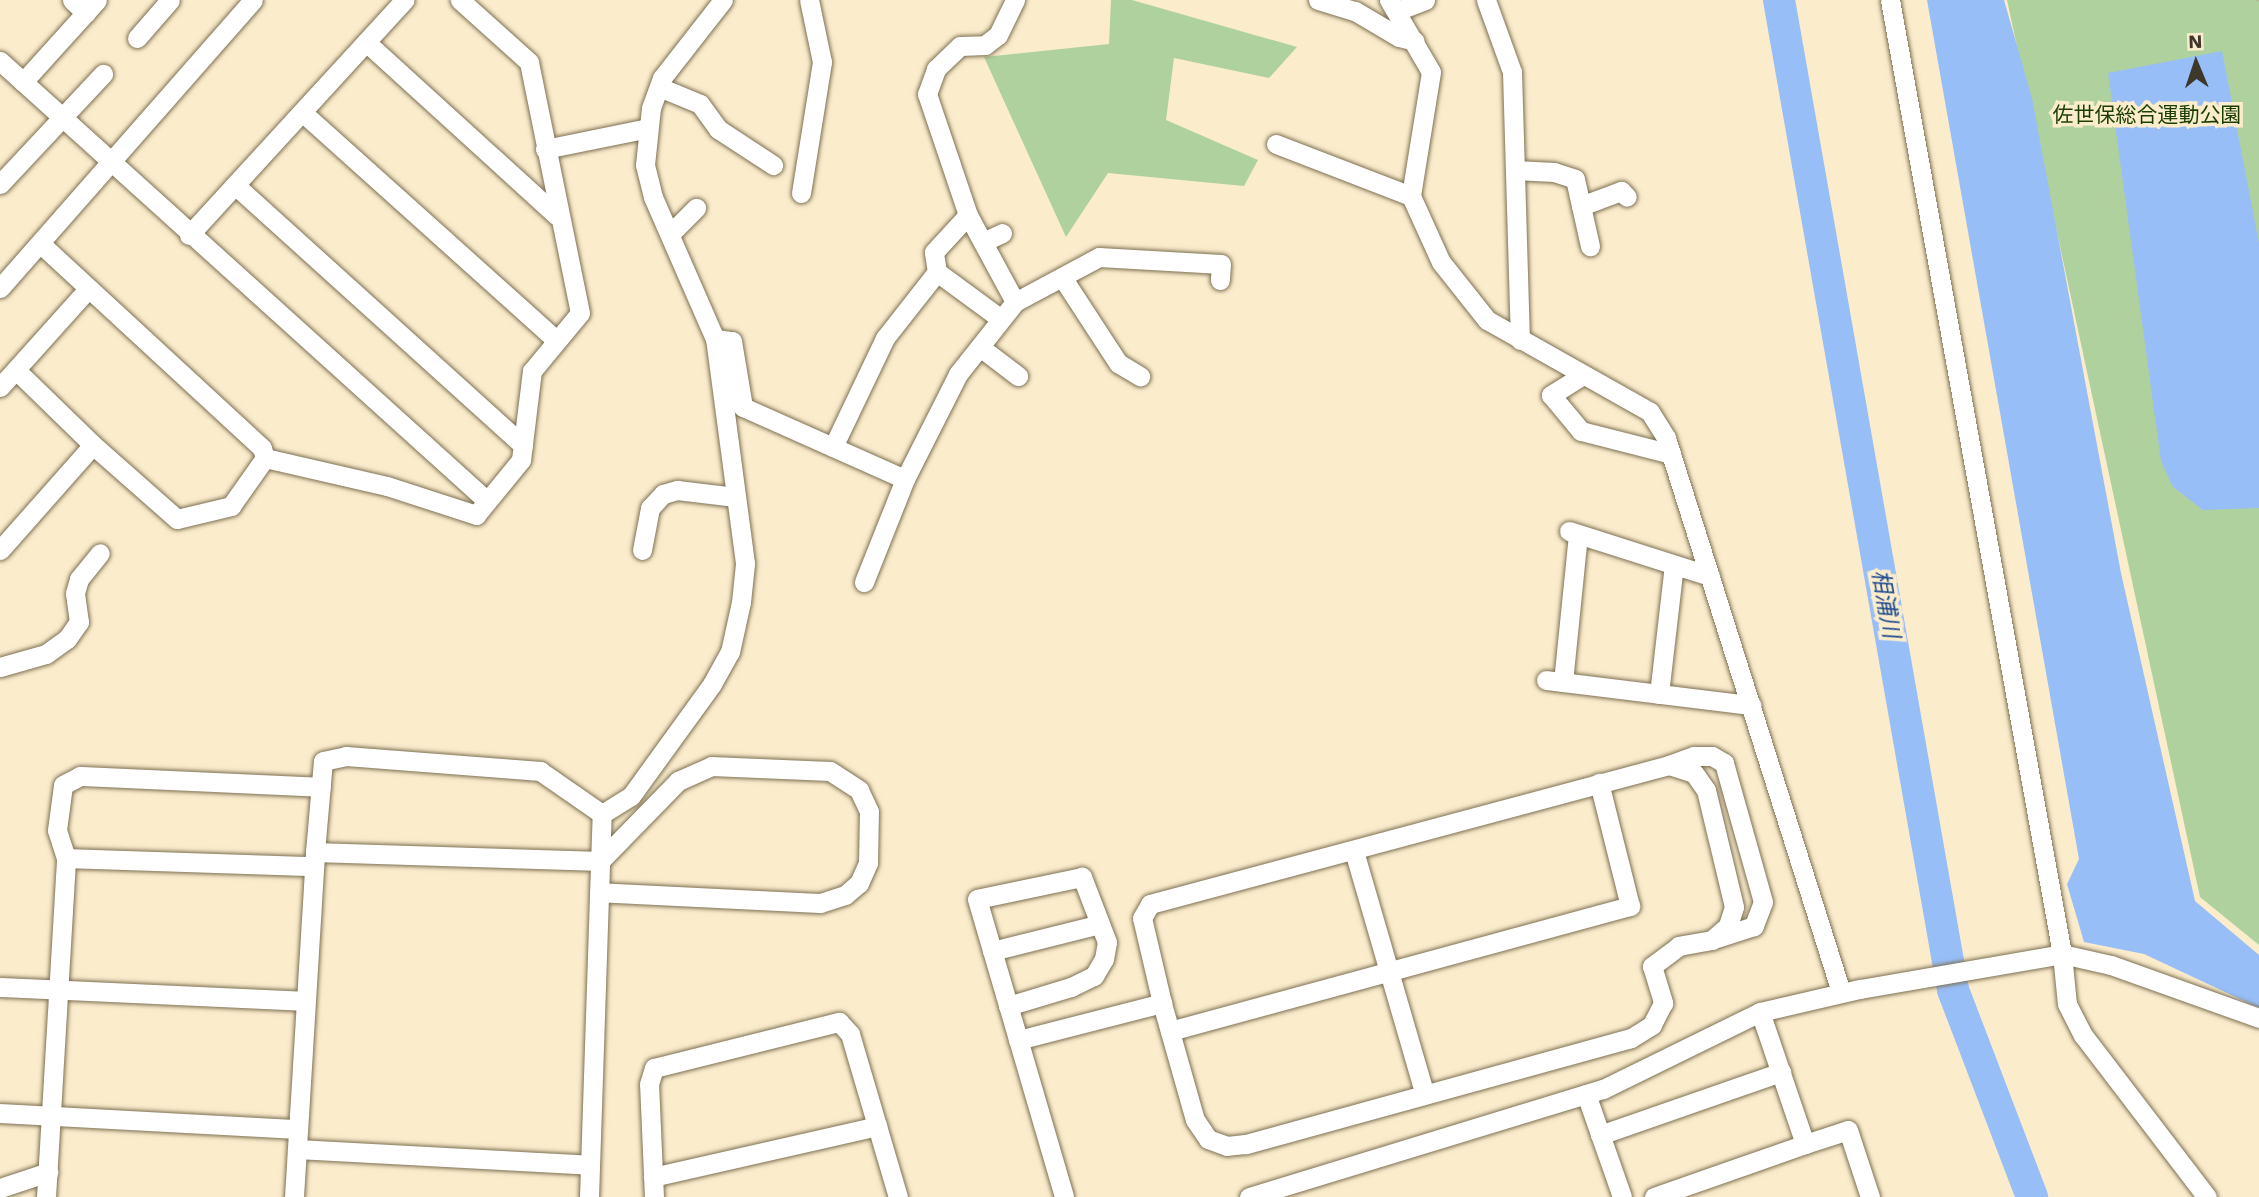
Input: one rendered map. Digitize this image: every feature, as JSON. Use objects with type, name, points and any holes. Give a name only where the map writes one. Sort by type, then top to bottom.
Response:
[{"type":"street","points":[[137,38],[170,0]]},
{"type":"street","points":[[0,288],[113,163],[253,0]]},
{"type":"street","points":[[189,234],[404,0]]},
{"type":"street","points":[[265,458],[387,486],[476,514],[521,460],[532,371],[555,339],[580,313],[557,216],[529,62],[460,0]]},
{"type":"street","points":[[602,814],[631,796],[730,652],[745,563],[715,339],[670,234],[645,165],[648,128],[659,87],[723,0]]},
{"type":"street","points":[[801,193],[822,62],[809,0]]},
{"type":"street","points":[[1015,0],[998,35],[985,46],[960,46],[936,69],[927,93],[943,120],[968,215],[1016,302]]},
{"type":"street","points":[[1318,0],[1355,11],[1399,37],[1415,41]]},
{"type":"street","points":[[1424,0],[1393,6],[1431,72],[1412,196],[1441,262],[1487,320],[1650,412],[1671,454],[1751,705],[1850,990]]},
{"type":"street","points":[[1486,0],[1512,72],[1520,340]]},
{"type":"street","points":[[1890,0],[2067,1004],[2083,1035],[2207,1197]]},
{"type":"street","points":[[23,82],[85,4]]},
{"type":"street","points":[[366,43],[557,216]]},
{"type":"street","points":[[0,61],[59,118],[113,163],[486,500]]},
{"type":"street","points":[[0,184],[103,74]]},
{"type":"street","points":[[659,87],[700,104],[718,129],[773,166]]},
{"type":"street","points":[[302,112],[555,339]]},
{"type":"street","points":[[545,149],[648,128]]},
{"type":"street","points":[[1276,144],[1412,196]]},
{"type":"street","points":[[1515,170],[1554,172],[1575,179],[1590,246]]},
{"type":"street","points":[[234,185],[523,445]]},
{"type":"street","points":[[1581,206],[1621,191],[1627,197]]},
{"type":"street","points":[[670,234],[696,208]]},
{"type":"street","points":[[968,215],[934,252],[937,272],[1002,319]]},
{"type":"street","points":[[983,242],[1002,233]]},
{"type":"street","points":[[40,243],[86,291],[262,448],[265,458]]},
{"type":"street","points":[[864,570],[905,479],[958,374],[1016,302],[1099,257],[1221,264],[1220,280]]},
{"type":"street","points":[[833,447],[885,338],[937,272]]},
{"type":"street","points":[[1062,277],[1118,363],[1140,376]]},
{"type":"street","points":[[0,387],[86,291]]},
{"type":"street","points":[[715,339],[732,341],[743,407],[905,479]]},
{"type":"street","points":[[980,347],[1018,376]]},
{"type":"street","points":[[16,370],[93,445],[177,519],[231,506],[265,458]]},
{"type":"street","points":[[1583,375],[1551,395],[1581,431],[1671,454]]},
{"type":"street","points":[[0,550],[93,445]]},
{"type":"street","points":[[642,550],[650,508],[663,494],[677,490],[736,496]]},
{"type":"street","points":[[1710,576],[1574,533],[1555,681],[1751,705]]},
{"type":"street","points":[[0,667],[46,654],[67,639],[79,622],[75,593],[79,579],[100,553]]},
{"type":"street","points":[[1659,694],[1674,565]]},
{"type":"street","points":[[294,1197],[313,859],[323,761],[346,756],[540,771],[602,814]]},
{"type":"street","points":[[1694,756],[1712,756],[1724,762],[1763,902],[1754,926],[1712,940],[1679,946],[1652,966],[1663,1003],[1651,1025],[1631,1038],[1227,1146],[1208,1139],[1195,1120],[1162,1003],[1142,918],[1150,904],[1599,783],[1694,756]]},
{"type":"street","points":[[1669,765],[1694,773],[1706,790],[1732,890],[1734,907],[1728,926],[1712,940]]},
{"type":"street","points":[[66,858],[600,860],[678,781],[711,766],[830,771],[859,790],[869,811],[868,863],[859,883],[845,895],[820,903],[599,892]]},
{"type":"street","points":[[47,1197],[66,858],[57,830],[63,785],[80,776],[321,787]]},
{"type":"street","points":[[1170,1031],[1630,906],[1599,783]]},
{"type":"street","points":[[589,1197],[602,814]]},
{"type":"street","points":[[1354,851],[1424,1092]]},
{"type":"street","points":[[1008,1006],[1094,976],[1107,942],[1082,877],[977,900],[1018,1041],[1064,1197]]},
{"type":"street","points":[[992,951],[1100,924]]},
{"type":"street","points":[[1249,1197],[1587,1094],[1760,1012],[1850,990],[2057,955],[2110,965],[2259,1018]]},
{"type":"street","points":[[0,987],[304,1001]]},
{"type":"street","points":[[1018,1041],[1162,1003]]},
{"type":"street","points":[[1760,1012],[1805,1144]]},
{"type":"street","points":[[654,1197],[649,1084],[654,1068],[839,1022],[850,1034],[898,1197]]},
{"type":"street","points":[[1600,1135],[1781,1072]]},
{"type":"street","points":[[1587,1094],[1622,1197]]},
{"type":"street","points":[[0,1113],[590,1165]]},
{"type":"street","points":[[653,1177],[877,1126]]},
{"type":"street","points":[[1654,1197],[1848,1130],[1870,1197]]},
{"type":"street","points":[[0,1188],[48,1172]]},
{"type":"green space","points":[[1111,0],[1132,0],[1297,47],[1269,78],[1174,58],[1166,120],[1258,160],[1244,186],[1108,173],[1066,237],[984,57],[1109,44]]},
{"type":"green space","name":"佐世保総合運動公園","points":[[2007,0],[2259,0],[2259,945],[2200,897]]},
{"type":"water","points":[[1927,0],[2004,0],[2032,98],[2121,573],[2195,901],[2259,955],[2259,1008],[2144,954],[2084,942],[2067,884],[2079,859]]},
{"type":"water","points":[[2222,51],[2259,243],[2259,508],[2203,510],[2173,487],[2161,461],[2108,73]]},
{"type":"waterway","name":"相浦川","points":[[1779,0],[1953,990],[2032,1197]]}]
